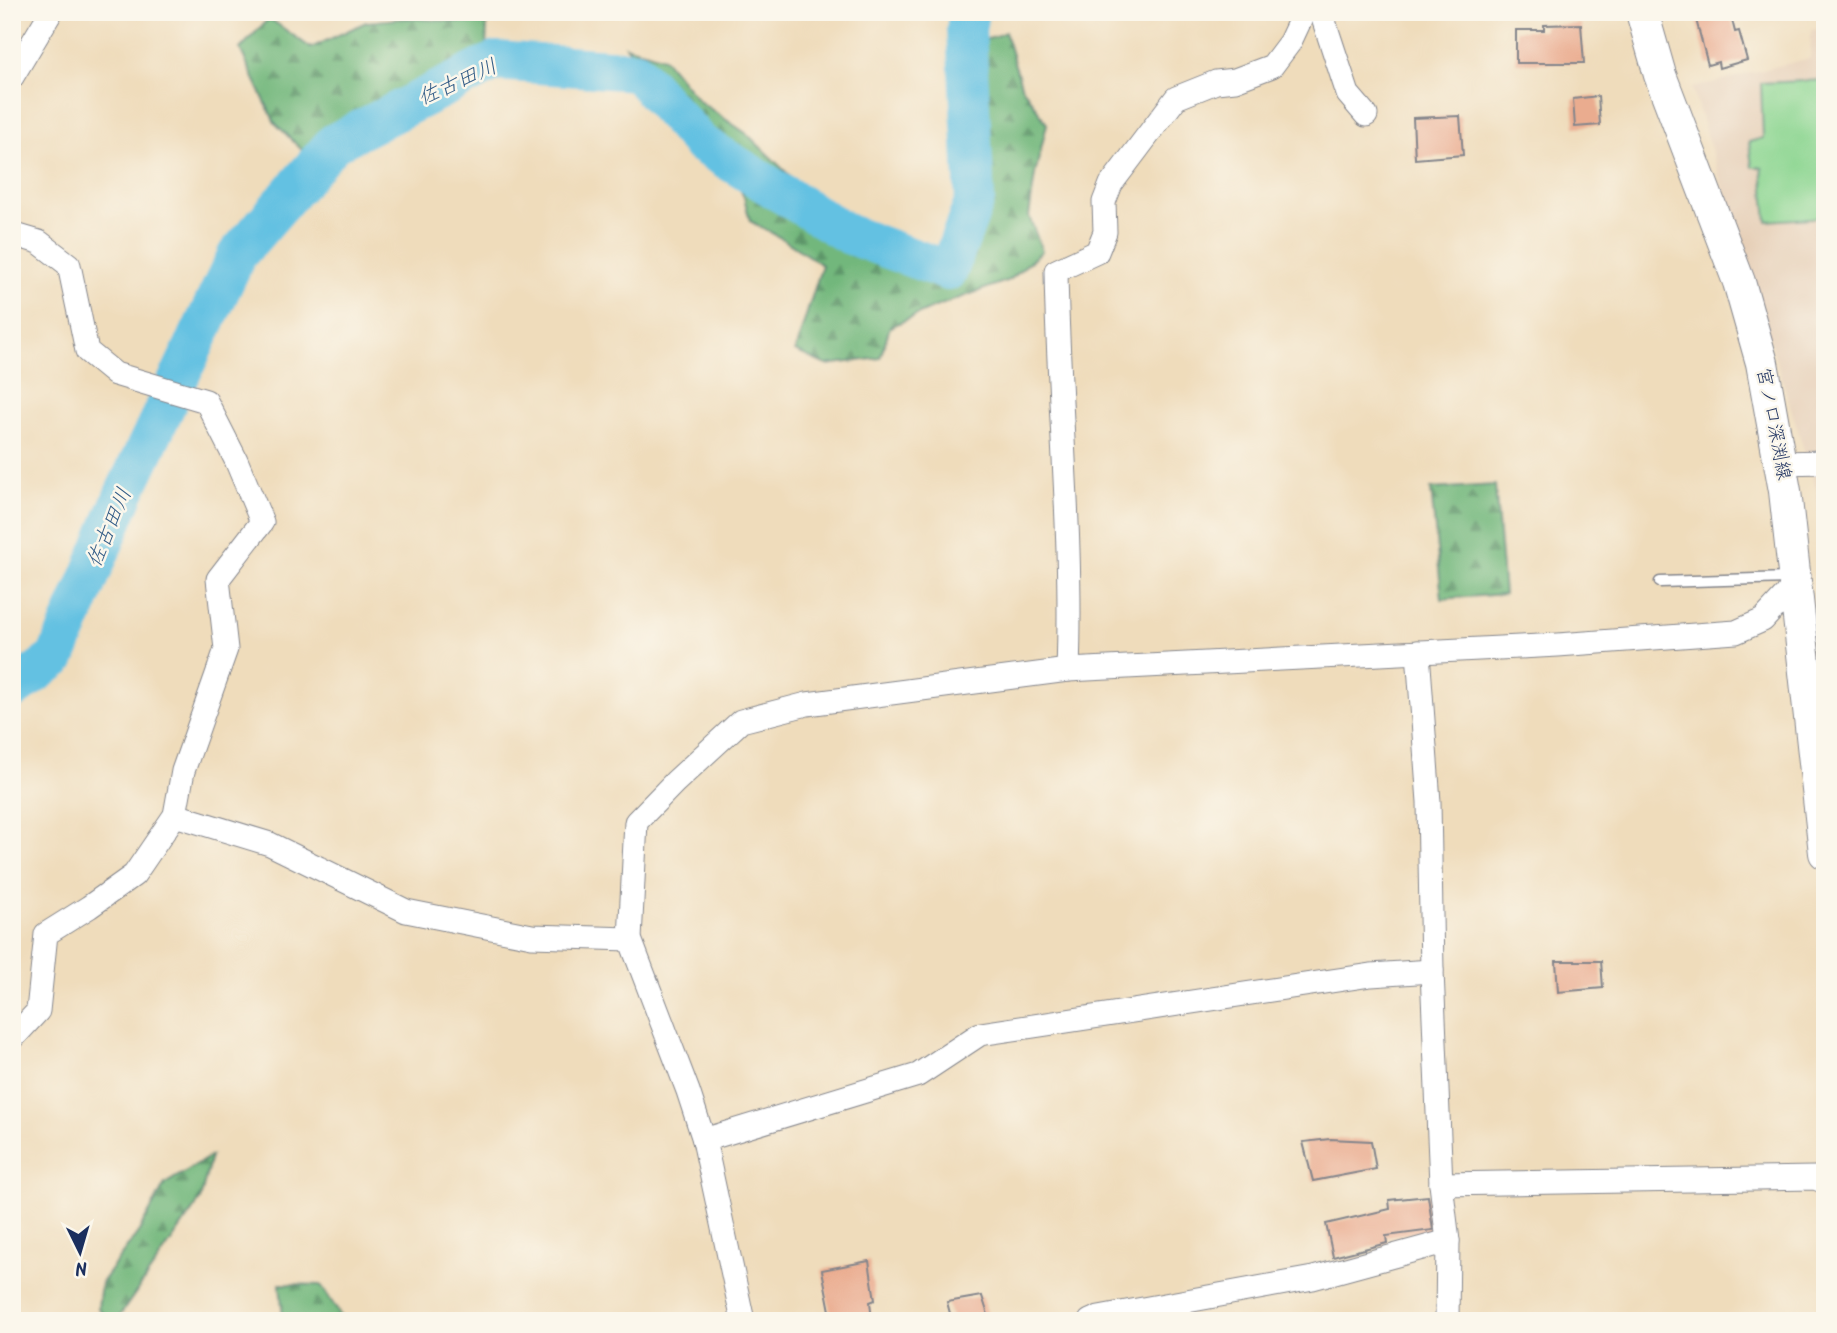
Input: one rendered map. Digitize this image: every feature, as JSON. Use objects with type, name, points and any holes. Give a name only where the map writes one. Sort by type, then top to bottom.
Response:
[{"type":"main road","name":"宮ノ口深渕線","points":[[1642,12],[1660,75],[1738,282],[1762,363],[1781,463],[1796,579],[1825,853]]},
{"type":"street","points":[[12,77],[51,12]]},
{"type":"street","points":[[1068,670],[1070,607],[1056,271],[1097,251],[1105,232],[1104,202],[1111,184],[1176,98],[1216,82],[1235,80],[1272,66],[1290,42],[1304,12]]},
{"type":"street","points":[[1321,12],[1348,94],[1366,115]]},
{"type":"street","points":[[12,234],[39,242],[69,265],[87,351],[115,374],[206,401],[236,460],[262,522],[218,579],[226,649],[183,771],[175,815],[134,875],[46,934],[38,1011],[12,1039]]},
{"type":"street","points":[[1781,463],[1825,463]]},
{"type":"street","points":[[743,1321],[704,1140],[630,939],[636,822],[741,721],[807,704],[1068,670],[1558,645],[1735,632],[1763,620],[1787,594],[1796,579]]},
{"type":"street","points":[[1418,652],[1429,802],[1432,971],[1441,1184],[1448,1241],[1447,1321]]},
{"type":"street","points":[[175,815],[270,844],[406,911],[532,936],[630,939]]},
{"type":"street","points":[[704,1140],[918,1075],[980,1034],[1371,975],[1432,971]]},
{"type":"street","points":[[1441,1184],[1815,1178],[1825,1182]]},
{"type":"street","points":[[1090,1321],[1099,1317],[1313,1278],[1448,1241]]},
{"type":"lane","points":[[1660,582],[1796,579]]},
{"type":"shaded area","points":[[1825,28],[1825,586],[1817,492],[1692,88],[1810,58],[1811,30]]},
{"type":"green space","points":[[269,18],[311,48],[366,22],[408,18],[487,24],[486,49],[451,81],[384,105],[303,151],[275,123],[240,49]]},
{"type":"green space","points":[[1005,32],[1021,85],[1047,124],[1035,174],[1029,216],[1042,251],[1009,280],[890,327],[880,358],[826,365],[795,351],[822,265],[750,221],[744,197],[727,161],[700,127],[659,86],[626,46],[664,58],[699,101],[747,134],[790,176],[817,208],[870,239],[916,259],[954,257],[970,219],[981,159],[980,97],[970,64],[983,41]]},
{"type":"green space","points":[[1825,80],[1825,217],[1767,221],[1762,167],[1752,167],[1749,142],[1763,138],[1761,83]]},
{"type":"green space","points":[[1495,485],[1504,594],[1442,599],[1431,489]]},
{"type":"green space","points":[[211,1156],[200,1200],[116,1321],[109,1321],[98,1308],[101,1283],[139,1231],[165,1184]]},
{"type":"green space","points":[[280,1284],[321,1285],[344,1321],[286,1321],[283,1319]]},
{"type":"building","points":[[1694,12],[1730,12],[1735,32],[1739,31],[1747,60],[1719,68],[1718,62],[1708,65]]},
{"type":"building","points":[[1581,24],[1584,63],[1516,63],[1516,30],[1544,30],[1544,25]]},
{"type":"building","points":[[1598,96],[1600,125],[1575,127],[1573,99]]},
{"type":"building","points":[[1460,116],[1463,155],[1415,159],[1413,118]]},
{"type":"building","points":[[1556,961],[1601,961],[1603,988],[1558,992]]},
{"type":"building","points":[[1330,1139],[1371,1141],[1376,1169],[1313,1181],[1303,1142]]},
{"type":"building","points":[[1428,1196],[1433,1230],[1386,1236],[1387,1243],[1333,1257],[1326,1224],[1390,1209],[1389,1200]]},
{"type":"building","points":[[869,1261],[875,1300],[870,1302],[872,1321],[832,1321],[822,1270]]},
{"type":"building","points":[[982,1296],[990,1321],[952,1321],[947,1302]]},
{"type":"waterway","name":"佐古田川","points":[[12,690],[56,658],[124,494],[237,255],[334,143],[496,61],[636,71],[700,143],[848,234],[948,271],[975,200],[966,30],[969,12]]}]
